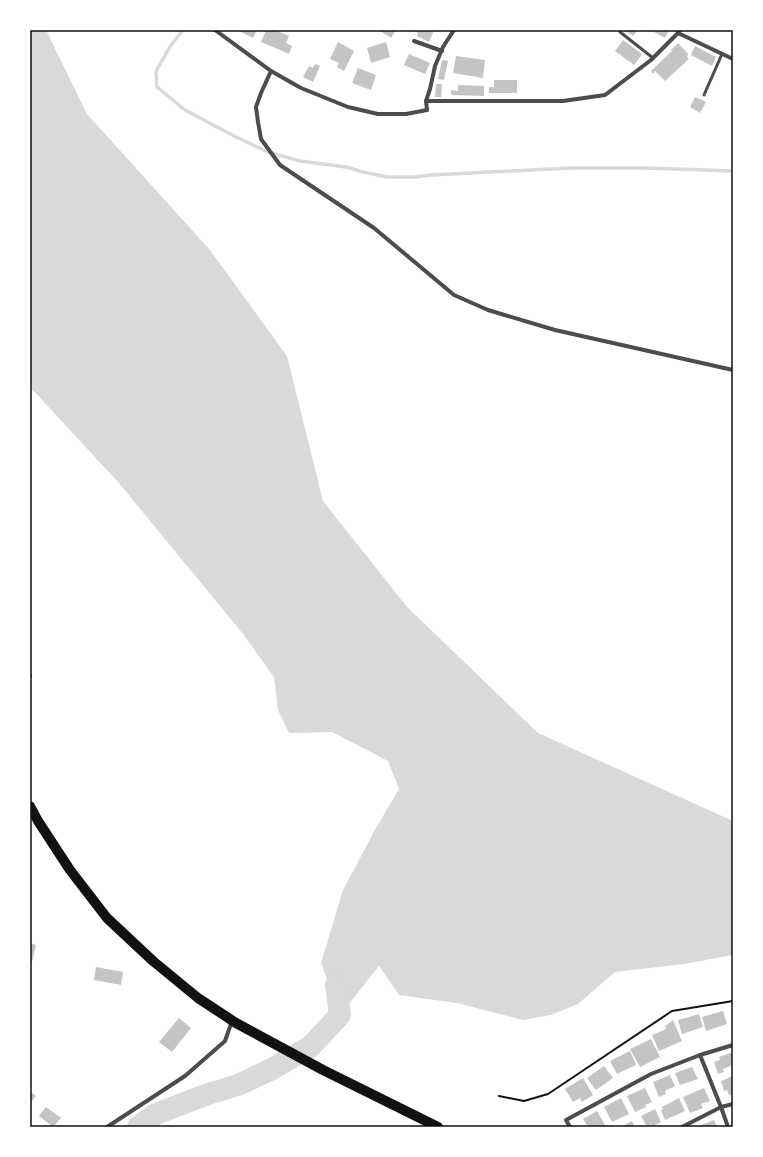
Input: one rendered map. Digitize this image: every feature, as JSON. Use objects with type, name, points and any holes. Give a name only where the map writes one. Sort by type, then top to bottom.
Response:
[{"type":"main road","points":[[30,806],[70,870],[107,918],[153,961],[193,994],[234,1022],[323,1070],[438,1127]]},
{"type":"street","points":[[215,30],[271,71],[307,90],[348,107],[378,114],[406,114],[427,110],[426,101],[435,66],[454,30]]},
{"type":"street","points":[[426,101],[563,101],[605,95],[653,58],[679,32],[733,59]]},
{"type":"street","points":[[414,41],[442,51]]},
{"type":"street","points":[[271,71],[260,93],[256,108],[261,139],[280,165],[374,228],[454,295],[488,310],[554,330],[733,370]]},
{"type":"street","points":[[107,1127],[185,1076],[225,1041],[234,1022]]},
{"type":"street","points":[[570,1127],[566,1120],[572,1116],[651,1074],[700,1055],[733,1045]]},
{"type":"street","points":[[700,1055],[728,1127]]},
{"type":"street","points":[[682,1127],[721,1107],[733,1104]]},
{"type":"lane","points":[[620,32],[653,58]]},
{"type":"lane","points":[[704,95],[722,54]]},
{"type":"path","points":[[499,1096],[524,1101],[548,1094],[672,1011],[733,1001]]},
{"type":"shaded area","points":[[30,30],[46,30],[87,114],[210,250],[287,356],[323,501],[407,607],[538,733],[733,821],[733,955],[684,964],[615,972],[578,1004],[551,1015],[523,1020],[457,1003],[399,995],[379,966],[340,1015],[321,963],[343,890],[376,828],[399,789],[388,761],[332,732],[289,733],[278,710],[274,677],[243,634],[119,483],[30,387]]},
{"type":"building","points":[[243,30],[257,30],[253,38],[241,32]]},
{"type":"building","points":[[266,30],[274,30],[289,36],[286,43],[292,46],[289,54],[261,42]]},
{"type":"building","points":[[379,30],[396,30],[391,38]]},
{"type":"building","points":[[412,30],[434,30],[429,42],[417,36],[418,33]]},
{"type":"building","points":[[624,30],[638,30],[633,36]]},
{"type":"building","points":[[656,30],[669,30],[665,38],[654,32]]},
{"type":"building","points":[[623,40],[642,54],[634,65],[615,51]]},
{"type":"building","points":[[338,42],[354,51],[344,71],[337,67],[339,63],[330,59]]},
{"type":"building","points":[[386,42],[390,57],[371,63],[367,48]]},
{"type":"building","points":[[678,43],[688,54],[687,57],[689,59],[665,81],[655,71],[653,74],[651,71],[672,51],[671,50]]},
{"type":"building","points":[[695,46],[716,57],[712,66],[691,55]]},
{"type":"building","points":[[409,54],[430,63],[425,74],[404,65]]},
{"type":"building","points":[[456,56],[485,60],[483,78],[453,73]]},
{"type":"building","points":[[442,60],[448,61],[444,80],[438,79]]},
{"type":"building","points":[[315,64],[320,66],[313,82],[303,77],[309,66],[313,68]]},
{"type":"building","points":[[358,68],[376,75],[371,90],[352,83]]},
{"type":"building","points":[[494,80],[517,80],[517,93],[489,93],[489,87],[494,87]]},
{"type":"building","points":[[436,84],[442,84],[441,97],[435,97]]},
{"type":"building","points":[[458,85],[484,86],[484,96],[451,95],[451,90],[458,91]]},
{"type":"building","points":[[695,97],[706,102],[700,113],[690,107]]},
{"type":"building","points":[[30,943],[36,945],[31,966],[30,966]]},
{"type":"building","points":[[96,967],[123,972],[121,985],[94,980]]},
{"type":"building","points":[[723,1011],[727,1024],[706,1031],[702,1017]]},
{"type":"building","points":[[699,1014],[703,1027],[682,1034],[678,1020]]},
{"type":"building","points":[[179,1018],[191,1028],[172,1052],[159,1042]]},
{"type":"building","points":[[673,1020],[682,1041],[659,1051],[652,1035],[666,1029],[665,1026]]},
{"type":"building","points":[[651,1039],[660,1057],[640,1067],[630,1049]]},
{"type":"building","points":[[630,1051],[636,1065],[617,1074],[610,1061]]},
{"type":"building","points":[[733,1052],[733,1065],[723,1069],[724,1072],[718,1074],[714,1062],[720,1060],[719,1057]]},
{"type":"building","points":[[604,1066],[613,1078],[596,1090],[587,1078]]},
{"type":"building","points":[[692,1067],[698,1079],[680,1085],[675,1073]]},
{"type":"building","points":[[670,1075],[675,1086],[665,1091],[666,1094],[659,1097],[653,1082]]},
{"type":"building","points":[[733,1076],[733,1094],[729,1095],[727,1090],[724,1091],[721,1081]]},
{"type":"building","points":[[583,1078],[593,1095],[582,1102],[580,1098],[573,1102],[565,1089]]},
{"type":"building","points":[[645,1088],[652,1102],[645,1105],[646,1107],[635,1112],[627,1096]]},
{"type":"building","points":[[704,1088],[710,1101],[701,1104],[703,1108],[690,1113],[683,1097]]},
{"type":"building","points":[[30,1091],[36,1096],[30,1104]]},
{"type":"building","points":[[621,1098],[629,1114],[612,1122],[604,1107]]},
{"type":"building","points":[[679,1098],[685,1111],[665,1120],[661,1110],[663,1110],[662,1107]]},
{"type":"building","points":[[46,1107],[61,1118],[53,1127],[39,1116]]},
{"type":"building","points":[[655,1109],[661,1122],[652,1127],[651,1124],[647,1127],[641,1116]]},
{"type":"building","points":[[597,1111],[606,1127],[588,1127],[583,1119]]},
{"type":"building","points":[[714,1120],[717,1127],[696,1127]]},
{"type":"building","points":[[632,1121],[635,1127],[621,1127]]},
{"type":"waterway","points":[[183,30],[171,45],[156,71],[157,87],[185,110],[236,137],[268,152],[300,161],[346,167],[387,177],[415,177],[571,168],[647,168],[733,171]]},
{"type":"waterway","points":[[138,1127],[156,1114],[208,1094],[238,1085],[272,1069],[311,1046],[340,1015],[336,985]]}]
